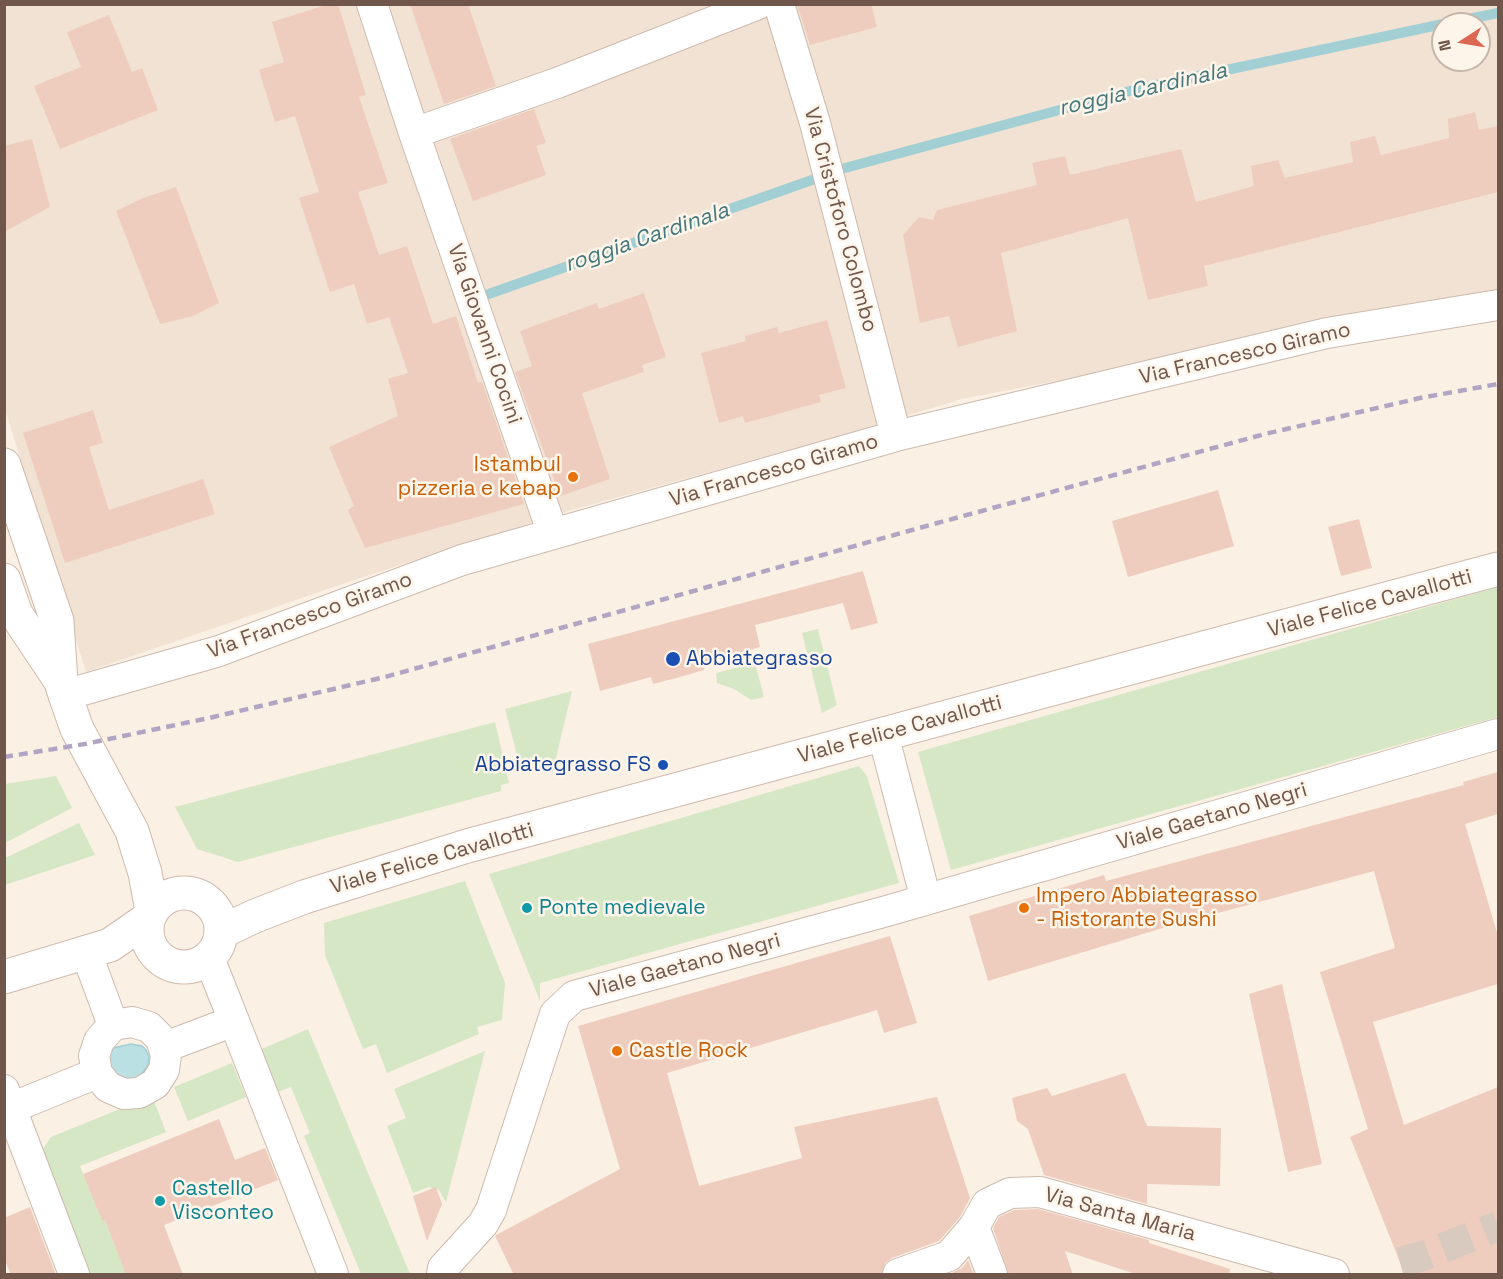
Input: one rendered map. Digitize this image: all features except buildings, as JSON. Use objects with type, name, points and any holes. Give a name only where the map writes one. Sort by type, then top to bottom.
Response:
[{"type":"street","name":"Via Giovanni Cocini","points":[[372,4],[414,133],[553,534]]},
{"type":"street","points":[[414,133],[557,82],[758,4]]},
{"type":"street","name":"Via Cristoforo Colombo","points":[[780,4],[815,123],[896,436]]},
{"type":"street","name":"Via Francesco Giramo","points":[[63,688],[219,651],[462,560],[896,436],[1327,333],[1498,305]]},
{"type":"street","points":[[4,465],[57,621],[63,688]]},
{"type":"street","name":"Viale Felice Cavallotti","points":[[215,945],[255,916],[304,897],[467,846],[1498,569]]},
{"type":"street","points":[[4,580],[16,614],[63,688],[77,729],[132,831],[146,873],[151,925],[165,962],[178,967],[197,965],[215,945]]},
{"type":"street","points":[[883,734],[926,900]]},
{"type":"street","name":"Viale Gaetano Negri","points":[[442,1275],[443,1268],[483,1224],[491,1210],[555,1014],[574,996],[926,900],[1498,734]]},
{"type":"street","points":[[132,831],[219,916],[215,945],[234,1021],[333,1275]]},
{"type":"street","points":[[4,977],[98,948],[151,925],[166,897],[197,896]]},
{"type":"street","name":"Viale Felice Cavallotti","points":[[197,896],[236,902],[304,897]]},
{"type":"street","points":[[98,948],[113,1025]]},
{"type":"street","points":[[165,1047],[234,1021]]},
{"type":"street","points":[[132,1023],[149,1028],[161,1039],[165,1047],[164,1070],[155,1084],[139,1093],[124,1094],[108,1087],[97,1073],[94,1056],[99,1041],[113,1025],[132,1023]]},
{"type":"street","points":[[74,1275],[8,1099],[97,1073]]},
{"type":"street","name":"Via Santa Maria","points":[[898,1275],[949,1256],[974,1227],[987,1204],[1010,1193],[1040,1192],[1334,1275]]},
{"type":"street","points":[[974,1227],[992,1275]]},
{"type":"shaded area","points":[[4,5],[1498,5],[1498,297],[962,399],[840,436],[575,509],[363,577],[86,672],[5,409]]},
{"type":"green space","points":[[1498,587],[1498,717],[951,870],[918,752]]},
{"type":"green space","points":[[818,629],[837,705],[822,713],[802,633]]},
{"type":"green space","points":[[755,663],[764,697],[751,700],[734,689],[717,683],[716,673]]},
{"type":"green space","points":[[572,691],[554,766],[522,774],[505,709]]},
{"type":"green space","points":[[495,722],[509,783],[501,785],[501,791],[238,862],[197,849],[175,807]]},
{"type":"green space","points":[[859,766],[867,776],[899,883],[540,983],[540,1001],[489,874]]},
{"type":"green space","points":[[56,776],[72,808],[5,843],[5,784]]},
{"type":"green space","points":[[79,823],[95,855],[5,885],[5,858]]},
{"type":"green space","points":[[465,881],[505,983],[502,1020],[477,1027],[479,1034],[387,1073],[376,1044],[363,1049],[325,955],[324,923]]},
{"type":"green space","points":[[308,1029],[410,1274],[361,1274],[304,1136],[310,1133],[291,1087],[267,1096],[250,1054]]},
{"type":"green space","points":[[485,1051],[446,1202],[439,1190],[429,1187],[413,1193],[387,1126],[406,1118],[394,1089]]},
{"type":"green space","points":[[232,1063],[246,1097],[188,1121],[174,1087]]},
{"type":"green space","points":[[152,1096],[166,1132],[80,1166],[102,1221],[105,1220],[126,1274],[82,1274],[41,1152],[51,1137]]},
{"type":"water","points":[[131,1044],[142,1046],[146,1050],[149,1056],[148,1065],[138,1079],[115,1079],[104,1062],[113,1048]]},
{"type":"waterway","name":"roggia Cardinala","points":[[1491,14],[1498,13]]},
{"type":"waterway","name":"roggia Cardinala","points":[[845,168],[1137,89],[1431,27]]},
{"type":"waterway","name":"roggia Cardinala","points":[[483,296],[812,180]]},
{"type":"tunnel","points":[[1400,1262],[1423,1256],[1498,1226]]},
{"type":"railway","points":[[4,757],[85,744],[209,718],[385,677],[1265,434],[1420,398],[1498,384]]},
{"type":"place","name":"Istambul pizzeria e kebap","points":[[573,477]]},
{"type":"place","name":"Abbiategrasso","points":[[673,659]]},
{"type":"place","name":"Abbiategrasso FS","points":[[663,765]]},
{"type":"place","name":"Ponte medievale","points":[[527,908]]},
{"type":"place","name":"Impero Abbiategrasso - Ristorante Sushi","points":[[1024,908]]},
{"type":"place","name":"Castle Rock","points":[[617,1051]]},
{"type":"place","name":"Castello Visconteo","points":[[160,1201]]}]
